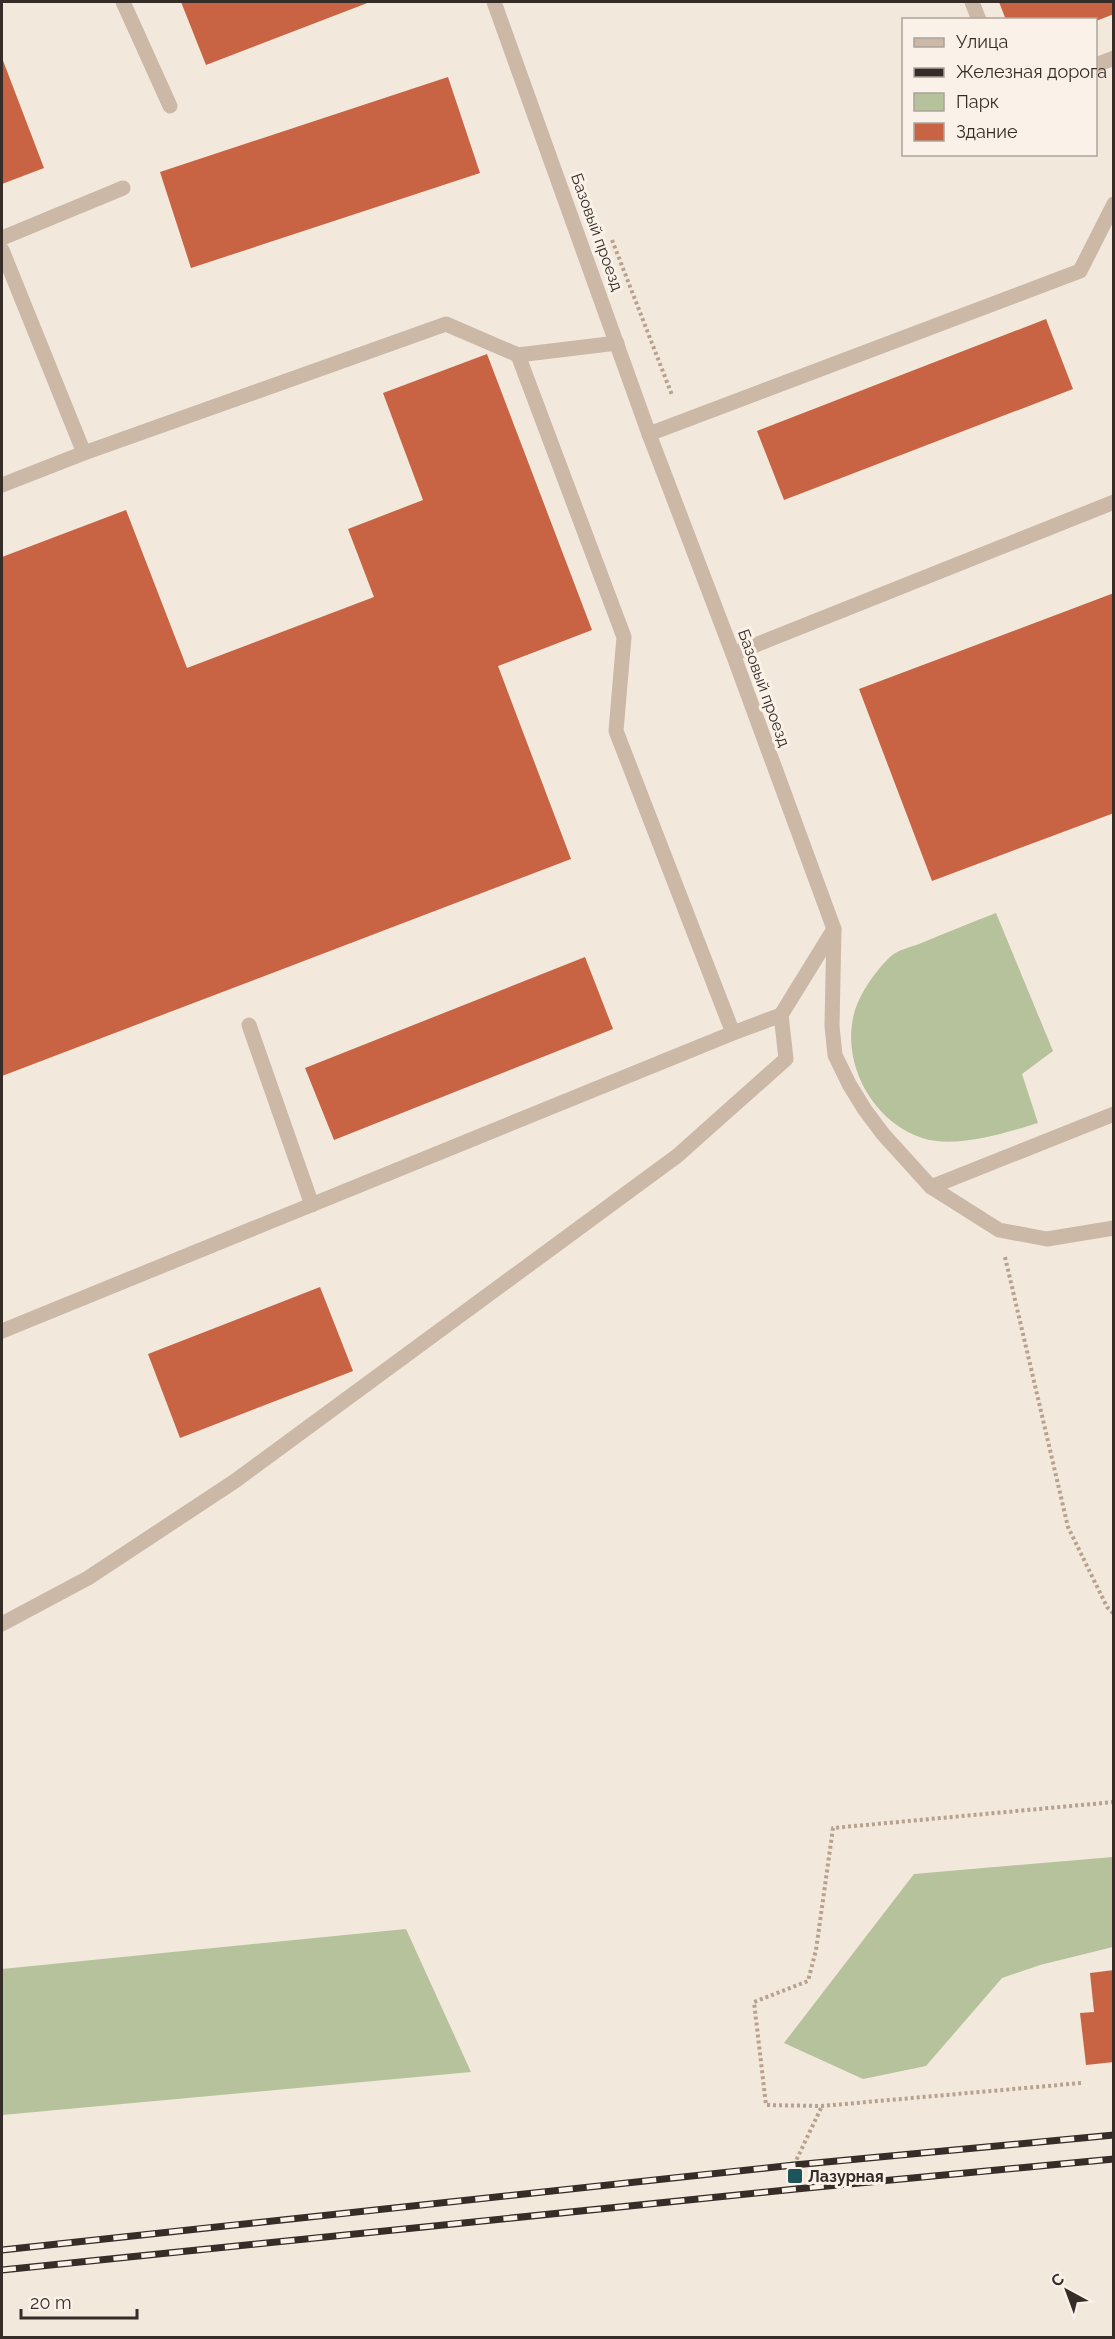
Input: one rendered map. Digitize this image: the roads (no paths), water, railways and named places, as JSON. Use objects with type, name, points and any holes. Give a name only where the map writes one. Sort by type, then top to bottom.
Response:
[{"type":"street","points":[[123,2],[170,106]]},
{"type":"street","name":"Базовый проезд","points":[[494,2],[649,434],[834,929],[831,1016],[835,1055],[849,1084],[883,1134],[931,1187],[999,1230],[1047,1239],[1113,1228]]},
{"type":"street","points":[[972,2],[978,18]]},
{"type":"street","points":[[1097,64],[1113,58]]},
{"type":"street","points":[[2,238],[123,188]]},
{"type":"street","points":[[649,434],[1080,271],[1113,204]]},
{"type":"street","points":[[2,250],[84,453]]},
{"type":"street","points":[[2,485],[84,453],[446,324],[518,355],[617,343]]},
{"type":"street","points":[[518,355],[624,637],[616,730],[733,1033]]},
{"type":"street","points":[[733,654],[1113,502]]},
{"type":"street","points":[[2,1332],[781,1015],[834,929]]},
{"type":"street","points":[[2,1624],[88,1578],[235,1481],[677,1156],[786,1059],[781,1015]]},
{"type":"street","points":[[249,1025],[312,1205]]},
{"type":"street","points":[[931,1187],[1113,1114]]},
{"type":"railway","points":[[2,2250],[794,2165],[1114,2135]]},
{"type":"railway","points":[[2,2270],[1114,2159]]},
{"type":"place","name":"Лазурная","points":[[795,2176]]}]
